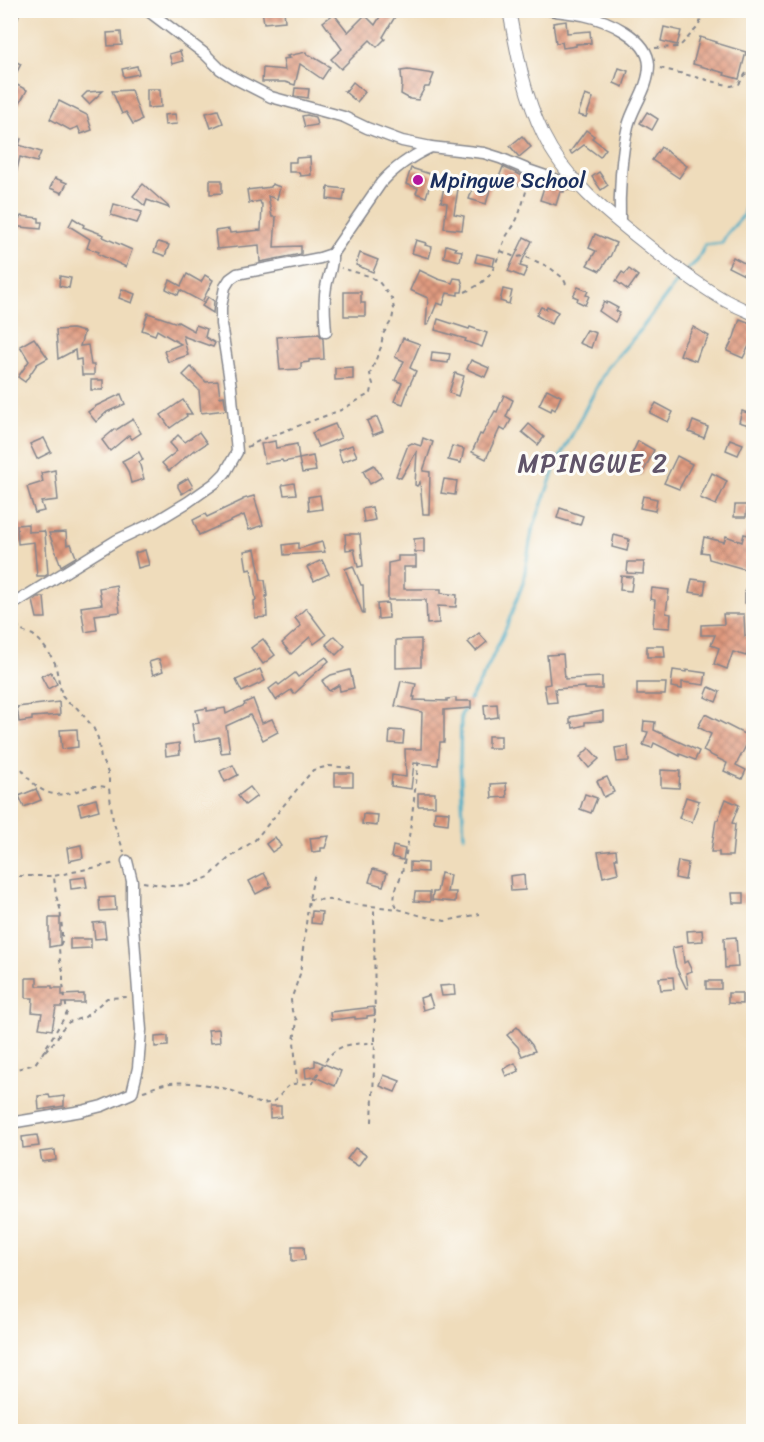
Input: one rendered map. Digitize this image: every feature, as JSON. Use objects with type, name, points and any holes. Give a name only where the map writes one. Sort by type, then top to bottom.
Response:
[{"type":"street","points":[[147,10],[205,54],[220,69],[271,97],[344,117],[402,141],[430,147],[484,153],[580,187]]},
{"type":"street","points":[[509,10],[522,77],[535,114],[559,161],[580,187],[620,223],[684,273],[722,298],[753,314]]},
{"type":"street","points":[[550,10],[596,18],[623,30],[644,49],[649,65],[642,94],[631,117],[626,138],[619,202],[620,223]]},
{"type":"street","points":[[10,606],[108,546],[188,502],[225,473],[237,452],[231,387],[221,324],[221,307],[225,287],[230,279],[237,274],[332,254],[387,175],[402,163],[430,147]]},
{"type":"street","points":[[326,332],[325,289],[333,266],[332,254]]},
{"type":"street","points":[[10,1123],[82,1111],[102,1106],[132,1093],[138,1068],[141,1030],[132,912],[132,881],[127,861]]},
{"type":"path","points":[[644,49],[679,47],[698,27],[705,10]]},
{"type":"path","points":[[649,65],[731,86],[738,84],[753,61]]},
{"type":"path","points":[[465,292],[480,285],[493,271],[506,236],[519,214],[531,171]]},
{"type":"path","points":[[501,251],[515,257],[524,256],[549,267],[563,278],[566,284]]},
{"type":"path","points":[[237,452],[263,439],[341,410],[371,393],[373,384],[370,374],[381,347],[383,334],[392,320],[394,309],[392,299],[379,282],[369,276],[333,266]]},
{"type":"path","points":[[10,618],[22,631],[33,635],[40,641],[55,663],[62,696],[77,708],[93,727],[98,738],[101,759],[109,776],[113,821],[127,861],[54,876],[10,876]]},
{"type":"path","points":[[398,909],[394,902],[395,893],[406,855],[419,758]]},
{"type":"path","points":[[132,881],[167,886],[189,885],[209,877],[228,859],[255,840],[313,770],[329,765],[352,768]]},
{"type":"path","points":[[22,769],[29,780],[41,790],[52,795],[70,793],[98,784],[109,788]]},
{"type":"path","points":[[297,1084],[294,1041],[297,1021],[292,1011],[291,1000],[300,974],[309,899],[315,872]]},
{"type":"path","points":[[10,1071],[35,1064],[67,1013],[59,948],[62,941],[62,929],[54,876]]},
{"type":"path","points":[[309,899],[398,909],[445,921],[480,914]]},
{"type":"path","points":[[372,1122],[375,1043],[374,907]]},
{"type":"path","points":[[42,1054],[69,1022],[85,1017],[107,998],[138,996]]},
{"type":"path","points":[[132,1093],[167,1083],[209,1084],[233,1091],[256,1103],[270,1103],[280,1097],[290,1085],[313,1083],[325,1059],[339,1048],[356,1043],[375,1043]]},
{"type":"building","points":[[10,10],[20,10],[13,36],[10,36]]},
{"type":"building","points":[[262,10],[284,10],[285,21],[264,23]]},
{"type":"building","points":[[384,10],[396,15],[383,37],[385,39],[377,47],[370,40],[341,69],[331,59],[342,49],[323,22],[334,14],[348,32],[365,15],[375,25]]},
{"type":"building","points":[[566,21],[567,33],[590,31],[591,43],[563,48],[562,42],[556,43],[553,23]]},
{"type":"building","points":[[664,27],[681,31],[677,45],[661,41]]},
{"type":"building","points":[[121,32],[122,45],[108,46],[107,33]]},
{"type":"building","points":[[700,37],[746,52],[739,79],[693,64]]},
{"type":"building","points":[[180,51],[183,61],[172,64],[169,54]]},
{"type":"building","points":[[306,52],[307,55],[330,67],[322,79],[300,64],[295,85],[285,82],[262,82],[263,68],[285,70],[283,59]]},
{"type":"building","points":[[10,59],[21,64],[10,85]]},
{"type":"building","points":[[137,66],[139,74],[124,77],[122,69]]},
{"type":"building","points":[[619,68],[628,71],[623,87],[614,83]]},
{"type":"building","points":[[401,71],[434,74],[429,87],[425,87],[418,100],[401,94]]},
{"type":"building","points":[[353,82],[365,92],[357,102],[344,91]]},
{"type":"building","points":[[17,85],[27,90],[19,104],[10,99]]},
{"type":"building","points":[[295,88],[309,89],[308,98],[294,96]]},
{"type":"building","points":[[147,89],[160,89],[161,107],[147,108]]},
{"type":"building","points":[[131,90],[142,120],[133,124],[126,112],[122,114],[112,91]]},
{"type":"building","points":[[103,91],[89,104],[82,97],[87,92]]},
{"type":"building","points":[[585,95],[593,98],[586,117],[578,115]]},
{"type":"building","points":[[59,101],[87,115],[92,130],[81,134],[78,127],[70,130],[50,119]]},
{"type":"building","points":[[218,110],[223,123],[211,128],[206,113]]},
{"type":"building","points":[[647,112],[658,119],[652,130],[640,123]]},
{"type":"building","points":[[175,114],[177,124],[165,125],[164,115]]},
{"type":"building","points":[[302,116],[315,117],[317,125],[305,127]]},
{"type":"building","points":[[586,130],[606,149],[600,157],[584,145],[572,154],[570,152]]},
{"type":"building","points":[[10,135],[21,139],[19,145],[41,152],[37,162],[20,157],[14,182],[10,181]]},
{"type":"building","points":[[522,136],[531,147],[519,157],[510,146]]},
{"type":"building","points":[[661,147],[687,166],[679,178],[652,160]]},
{"type":"building","points":[[310,157],[311,175],[300,176],[299,172],[289,172],[289,162],[296,162],[296,158]]},
{"type":"building","points":[[503,167],[527,178],[524,187],[499,177]]},
{"type":"building","points":[[411,168],[433,175],[426,197],[416,193],[418,188],[406,184]]},
{"type":"building","points":[[599,172],[608,185],[601,190],[592,177]]},
{"type":"building","points":[[55,178],[67,183],[62,193],[50,188]]},
{"type":"building","points":[[210,180],[222,180],[222,193],[210,194]]},
{"type":"building","points":[[475,181],[491,186],[486,204],[469,199]]},
{"type":"building","points":[[143,184],[169,208],[147,200],[145,206],[133,196]]},
{"type":"building","points":[[272,184],[280,187],[277,199],[268,196],[272,217],[276,217],[274,247],[301,246],[301,254],[260,262],[259,245],[217,249],[215,231],[229,229],[230,233],[261,230],[262,204],[260,201],[249,203],[247,190],[271,187]]},
{"type":"building","points":[[545,184],[564,190],[560,192],[556,205],[540,200]]},
{"type":"building","points":[[328,187],[345,189],[343,201],[327,199]]},
{"type":"building","points":[[444,187],[458,189],[454,214],[464,216],[462,230],[444,228],[447,203],[441,202]]},
{"type":"building","points":[[114,204],[142,212],[137,223],[111,215]]},
{"type":"building","points":[[10,216],[39,218],[39,222],[42,222],[41,229],[10,226]]},
{"type":"building","points":[[73,218],[84,225],[83,227],[132,250],[126,267],[87,248],[90,239],[69,226]]},
{"type":"building","points":[[595,234],[616,243],[600,271],[587,265],[596,251],[589,248]]},
{"type":"building","points":[[524,237],[532,241],[520,266],[527,268],[523,277],[508,271]]},
{"type":"building","points":[[416,240],[432,247],[429,258],[412,253]]},
{"type":"building","points":[[158,242],[169,245],[165,256],[154,252]]},
{"type":"building","points":[[446,245],[462,251],[460,261],[444,257]]},
{"type":"building","points":[[360,253],[378,260],[373,272],[356,265]]},
{"type":"building","points":[[477,254],[495,258],[493,266],[475,262]]},
{"type":"building","points":[[733,257],[748,265],[744,275],[728,267]]},
{"type":"building","points":[[629,269],[638,276],[628,290],[616,281],[622,272],[625,274]]},
{"type":"building","points":[[419,270],[452,283],[454,278],[461,279],[463,285],[462,292],[458,292],[458,295],[447,293],[443,305],[437,303],[428,325],[426,325],[428,298],[410,290]]},
{"type":"building","points":[[187,274],[201,282],[205,275],[213,280],[202,302],[180,290],[178,295],[166,289],[170,280],[181,286]]},
{"type":"building","points":[[60,276],[71,278],[69,288],[59,286]]},
{"type":"building","points":[[578,287],[588,291],[586,295],[589,296],[585,305],[573,296]]},
{"type":"building","points":[[122,289],[135,294],[132,303],[119,298]]},
{"type":"building","points":[[503,289],[512,291],[509,304],[500,301]]},
{"type":"building","points":[[344,292],[361,292],[361,303],[365,303],[365,316],[344,316]]},
{"type":"building","points":[[208,297],[214,301],[213,313],[202,306]]},
{"type":"building","points":[[604,302],[618,308],[616,311],[620,313],[615,322],[599,311]]},
{"type":"building","points":[[547,306],[558,312],[551,324],[536,315],[541,307],[546,309]]},
{"type":"building","points":[[148,313],[178,322],[194,331],[196,325],[207,329],[205,337],[215,343],[213,347],[183,336],[188,355],[168,362],[164,351],[181,344],[157,330],[155,335],[142,330]]},
{"type":"building","points":[[438,319],[487,333],[482,347],[465,341],[466,339],[435,330]]},
{"type":"building","points":[[740,319],[753,324],[753,338],[743,358],[727,351]]},
{"type":"building","points":[[693,327],[709,336],[701,347],[696,361],[680,355]]},
{"type":"building","points":[[72,329],[84,332],[80,346],[88,345],[91,365],[94,365],[94,375],[82,375],[81,359],[76,360],[75,350],[58,359],[56,330]]},
{"type":"building","points":[[587,330],[596,333],[591,348],[579,343]]},
{"type":"building","points":[[319,334],[323,339],[324,359],[301,363],[301,369],[280,370],[277,337]]},
{"type":"building","points":[[34,338],[48,358],[37,364],[25,382],[18,377],[29,361],[20,346]]},
{"type":"building","points":[[403,338],[420,344],[410,368],[416,371],[403,404],[394,401],[402,383],[395,380],[404,361],[395,357]]},
{"type":"building","points":[[432,352],[450,354],[448,363],[431,361]]},
{"type":"building","points":[[471,360],[489,368],[485,377],[467,369]]},
{"type":"building","points":[[191,367],[206,382],[218,381],[220,397],[224,396],[226,410],[201,413],[199,390],[183,375]]},
{"type":"building","points":[[353,367],[353,379],[335,380],[335,368]]},
{"type":"building","points":[[455,373],[464,376],[458,396],[449,393]]},
{"type":"building","points":[[91,380],[103,380],[103,390],[91,390]]},
{"type":"building","points":[[547,389],[561,396],[555,410],[552,408],[551,411],[539,405]]},
{"type":"building","points":[[121,394],[125,404],[107,412],[96,422],[88,412],[96,406]]},
{"type":"building","points":[[504,395],[513,400],[506,417],[511,420],[505,431],[500,428],[486,459],[472,452],[480,434],[482,435],[495,411],[497,412]]},
{"type":"building","points":[[183,400],[192,414],[186,414],[187,416],[170,428],[161,415]]},
{"type":"building","points":[[656,403],[673,412],[668,422],[650,413]]},
{"type":"building","points":[[742,411],[753,415],[752,426],[739,422]]},
{"type":"building","points":[[377,417],[383,431],[373,435],[367,421]]},
{"type":"building","points":[[133,419],[141,433],[132,439],[129,435],[110,451],[102,440],[115,429]]},
{"type":"building","points":[[693,421],[708,427],[704,438],[689,432]]},
{"type":"building","points":[[335,424],[341,438],[318,447],[312,433]]},
{"type":"building","points":[[529,424],[544,437],[538,445],[522,432]]},
{"type":"building","points":[[199,432],[207,443],[194,450],[169,471],[162,463],[177,451],[170,443],[178,435],[185,442]]},
{"type":"building","points":[[44,438],[51,452],[37,459],[30,444]]},
{"type":"building","points":[[423,438],[433,442],[423,471],[430,472],[429,514],[423,514],[420,482],[417,486],[415,485],[417,451],[401,478],[396,476],[408,445],[412,443],[421,446]]},
{"type":"building","points":[[730,439],[743,444],[738,455],[726,450]]},
{"type":"building","points":[[275,441],[276,448],[297,444],[299,459],[265,463],[261,444]]},
{"type":"building","points":[[638,441],[654,450],[642,475],[626,467]]},
{"type":"building","points":[[352,445],[357,456],[342,462],[338,450]]},
{"type":"building","points":[[452,446],[464,449],[461,463],[448,460]]},
{"type":"building","points":[[139,452],[143,460],[139,462],[144,479],[131,483],[122,461]]},
{"type":"building","points":[[313,456],[316,471],[302,473],[299,459]]},
{"type":"building","points":[[677,456],[692,464],[679,489],[664,483]]},
{"type":"building","points":[[374,465],[382,477],[370,484],[363,471]]},
{"type":"building","points":[[55,470],[58,500],[41,502],[44,511],[35,513],[27,487],[43,482],[41,473]]},
{"type":"building","points":[[712,473],[727,481],[716,505],[700,498]]},
{"type":"building","points":[[188,478],[193,487],[182,494],[178,484]]},
{"type":"building","points":[[444,479],[457,481],[455,495],[441,493]]},
{"type":"building","points":[[294,483],[296,494],[284,495],[282,485]]},
{"type":"building","points":[[320,495],[322,509],[309,511],[308,497]]},
{"type":"building","points":[[254,496],[263,525],[249,530],[244,515],[199,535],[193,520],[205,514],[207,517]]},
{"type":"building","points":[[643,496],[657,499],[655,511],[640,508]]},
{"type":"building","points":[[735,505],[747,505],[746,517],[734,517]]},
{"type":"building","points":[[372,507],[375,520],[364,522],[362,509]]},
{"type":"building","points":[[560,508],[583,516],[580,525],[557,518]]},
{"type":"building","points":[[28,524],[28,532],[44,531],[45,533],[48,574],[45,576],[37,576],[34,542],[18,544],[17,525]]},
{"type":"building","points":[[66,532],[67,545],[71,544],[76,557],[61,566],[49,533]]},
{"type":"building","points":[[345,534],[360,534],[363,566],[358,567],[354,549],[346,550]]},
{"type":"building","points":[[744,534],[753,536],[748,570],[709,559],[708,553],[701,552],[704,537],[724,542],[726,536],[742,542]]},
{"type":"building","points":[[614,535],[629,539],[627,551],[612,547]]},
{"type":"building","points":[[424,538],[424,552],[415,552],[414,539]]},
{"type":"building","points":[[322,542],[325,552],[284,555],[283,545],[298,543],[298,549]]},
{"type":"building","points":[[255,549],[261,580],[265,580],[267,617],[255,618],[254,601],[256,600],[251,569],[247,570],[244,551]]},
{"type":"building","points":[[145,550],[149,565],[138,568],[135,553]]},
{"type":"building","points":[[398,556],[416,556],[416,567],[404,567],[404,589],[441,589],[441,593],[457,595],[456,607],[438,606],[439,623],[427,624],[426,600],[388,600],[388,563],[398,561]]},
{"type":"building","points":[[322,560],[329,574],[314,581],[307,567]]},
{"type":"building","points":[[628,562],[644,562],[643,574],[627,573]]},
{"type":"building","points":[[353,566],[363,585],[364,614],[345,569]]},
{"type":"building","points":[[621,576],[633,577],[631,591],[620,590]]},
{"type":"building","points":[[692,579],[706,581],[704,594],[689,592]]},
{"type":"building","points":[[116,585],[120,612],[95,615],[97,630],[85,632],[81,607],[102,604],[99,588]]},
{"type":"building","points":[[652,588],[669,590],[666,613],[671,614],[670,628],[653,627],[655,600],[650,599]]},
{"type":"building","points":[[753,588],[753,603],[745,603],[745,589]]},
{"type":"building","points":[[38,597],[44,597],[46,618],[37,618],[33,601]]},
{"type":"building","points":[[388,603],[389,618],[378,619],[377,604]]},
{"type":"building","points":[[306,608],[326,635],[314,644],[310,637],[291,654],[282,643],[301,626],[295,618]]},
{"type":"building","points":[[723,614],[744,614],[745,636],[752,638],[746,656],[733,652],[727,669],[714,664],[719,648],[711,645],[715,635],[701,635],[701,625],[724,624]]},
{"type":"building","points":[[479,633],[487,642],[476,651],[468,642]]},
{"type":"building","points":[[335,636],[345,646],[336,655],[326,644]]},
{"type":"building","points":[[263,639],[275,655],[263,664],[251,648]]},
{"type":"building","points":[[421,639],[421,667],[396,668],[396,640]]},
{"type":"building","points":[[647,646],[664,646],[665,657],[647,657]]},
{"type":"building","points":[[563,654],[565,679],[602,677],[602,689],[585,689],[585,687],[555,689],[557,702],[547,703],[544,685],[550,684],[547,655]]},
{"type":"building","points":[[326,657],[329,661],[294,694],[291,690],[276,700],[269,689],[277,683],[279,685],[295,673],[298,677]]},
{"type":"building","points":[[159,659],[163,671],[153,675],[149,662]]},
{"type":"building","points":[[260,669],[265,681],[242,692],[236,680]]},
{"type":"building","points":[[350,670],[354,688],[340,691],[339,685],[329,691],[322,681],[331,675]]},
{"type":"building","points":[[673,670],[706,673],[704,685],[682,682],[682,689],[671,687]]},
{"type":"building","points":[[51,672],[57,684],[48,689],[41,676]]},
{"type":"building","points":[[401,681],[416,684],[414,700],[447,701],[447,699],[456,698],[456,701],[471,701],[471,708],[444,710],[444,742],[440,742],[438,765],[414,763],[411,789],[391,786],[392,775],[406,777],[405,749],[421,749],[422,712],[395,706]]},
{"type":"building","points":[[637,683],[666,683],[665,695],[637,695]]},
{"type":"building","points":[[709,687],[720,692],[716,702],[705,697]]},
{"type":"building","points":[[253,699],[262,723],[272,719],[278,732],[263,740],[250,715],[226,726],[230,752],[221,753],[219,737],[195,742],[192,724],[199,723],[196,710],[225,708],[226,714]]},
{"type":"building","points":[[59,702],[60,715],[32,717],[32,720],[19,722],[17,707]]},
{"type":"building","points":[[497,704],[498,717],[485,719],[484,705]]},
{"type":"building","points":[[603,711],[603,721],[585,722],[585,725],[573,728],[572,722],[570,723],[570,717]]},
{"type":"building","points":[[705,714],[744,734],[746,728],[753,730],[752,743],[748,742],[736,765],[746,770],[742,779],[724,771],[727,763],[703,751],[711,734],[698,727]]},
{"type":"building","points":[[644,721],[655,722],[654,730],[699,751],[695,760],[680,754],[680,756],[654,743],[652,748],[643,745],[648,732],[643,731]]},
{"type":"building","points":[[77,729],[78,747],[62,749],[60,730]]},
{"type":"building","points":[[390,730],[404,731],[403,744],[389,743]]},
{"type":"building","points":[[488,736],[501,736],[501,748],[488,748]]},
{"type":"building","points":[[179,743],[180,754],[166,756],[165,745]]},
{"type":"building","points":[[628,746],[629,761],[617,762],[615,748]]},
{"type":"building","points":[[589,748],[599,759],[589,768],[580,757]]},
{"type":"building","points":[[233,765],[238,775],[225,782],[220,771]]},
{"type":"building","points":[[661,770],[680,771],[679,788],[661,787]]},
{"type":"building","points":[[335,773],[353,773],[353,786],[335,786]]},
{"type":"building","points":[[607,777],[614,792],[604,797],[597,781]]},
{"type":"building","points":[[506,783],[507,797],[492,798],[491,784]]},
{"type":"building","points":[[250,787],[257,796],[245,805],[238,796]]},
{"type":"building","points":[[36,789],[41,800],[24,807],[19,796]]},
{"type":"building","points":[[418,793],[435,793],[435,806],[418,806]]},
{"type":"building","points":[[585,794],[597,798],[591,813],[580,809]]},
{"type":"building","points":[[686,797],[699,801],[692,822],[679,818]]},
{"type":"building","points":[[96,799],[99,810],[81,815],[78,804]]},
{"type":"building","points":[[726,799],[739,805],[732,823],[735,824],[732,856],[719,856],[719,852],[711,852],[716,820],[718,820]]},
{"type":"building","points":[[435,811],[449,812],[448,824],[434,822]]},
{"type":"building","points":[[363,814],[378,815],[377,826],[362,824]]},
{"type":"building","points":[[329,836],[325,848],[312,852],[310,838]]},
{"type":"building","points":[[275,837],[281,846],[272,852],[266,844]]},
{"type":"building","points":[[81,845],[83,858],[69,861],[67,848]]},
{"type":"building","points":[[393,846],[405,849],[403,860],[391,857]]},
{"type":"building","points":[[616,850],[618,873],[603,877],[598,852]]},
{"type":"building","points":[[678,861],[688,863],[685,880],[675,878]]},
{"type":"building","points":[[410,862],[427,863],[427,872],[410,871]]},
{"type":"building","points":[[373,869],[387,873],[383,886],[369,882]]},
{"type":"building","points":[[264,873],[271,886],[256,894],[249,881]]},
{"type":"building","points":[[441,873],[450,875],[447,892],[456,892],[455,902],[432,900],[433,892],[437,892]]},
{"type":"building","points":[[524,874],[525,890],[511,891],[510,876]]},
{"type":"building","points":[[85,877],[87,887],[71,889],[70,879]]},
{"type":"building","points":[[415,892],[430,892],[430,902],[414,901]]},
{"type":"building","points":[[732,893],[744,893],[744,903],[733,903]]},
{"type":"building","points":[[115,897],[116,910],[100,911],[99,898]]},
{"type":"building","points":[[312,911],[322,912],[321,924],[311,923]]},
{"type":"building","points":[[49,918],[60,918],[60,945],[49,947]]},
{"type":"building","points":[[104,922],[106,938],[95,939],[93,923]]},
{"type":"building","points":[[702,930],[703,941],[688,942],[687,931]]},
{"type":"building","points":[[736,937],[738,967],[725,968],[724,938]]},
{"type":"building","points":[[70,939],[91,939],[91,948],[70,949]]},
{"type":"building","points":[[682,946],[684,963],[687,961],[692,971],[686,973],[688,988],[676,967],[672,948]]},
{"type":"building","points":[[673,977],[674,989],[661,990],[659,978]]},
{"type":"building","points":[[26,978],[37,978],[37,986],[62,988],[62,995],[84,994],[84,1003],[62,1003],[62,1007],[56,1007],[52,1030],[39,1028],[42,1013],[32,1012],[33,998],[26,998]]},
{"type":"building","points":[[706,981],[721,981],[721,989],[706,989]]},
{"type":"building","points":[[454,985],[455,995],[442,996],[440,986]]},
{"type":"building","points":[[728,993],[742,993],[742,1004],[728,1003]]},
{"type":"building","points":[[429,995],[433,1007],[423,1010],[420,998]]},
{"type":"building","points":[[374,1007],[375,1015],[367,1016],[367,1018],[331,1020],[330,1012]]},
{"type":"building","points":[[517,1027],[535,1051],[522,1056],[518,1047],[507,1035]]},
{"type":"building","points":[[219,1029],[220,1042],[210,1043],[208,1030]]},
{"type":"building","points":[[168,1036],[168,1046],[155,1047],[155,1037]]},
{"type":"building","points":[[315,1060],[341,1071],[335,1086],[315,1077],[306,1078],[305,1068],[315,1066]]},
{"type":"building","points":[[515,1063],[519,1071],[506,1076],[503,1069]]},
{"type":"building","points":[[384,1075],[400,1081],[395,1092],[380,1086]]},
{"type":"building","points":[[49,1095],[50,1098],[64,1096],[64,1106],[39,1110],[38,1096]]},
{"type":"building","points":[[270,1106],[281,1106],[281,1117],[270,1118]]},
{"type":"building","points":[[37,1135],[39,1146],[23,1148],[22,1137]]},
{"type":"building","points":[[355,1148],[366,1155],[358,1166],[347,1159]]},
{"type":"building","points":[[55,1150],[56,1160],[42,1162],[40,1152]]},
{"type":"building","points":[[292,1246],[304,1246],[305,1260],[292,1261]]},
{"type":"waterway","points":[[687,270],[697,261],[705,245],[722,243],[743,216],[748,199],[754,190]]},
{"type":"waterway","points":[[464,836],[460,762],[461,715],[485,673],[506,628],[523,583],[532,531],[556,465],[607,368],[639,332],[682,275]]},
{"type":"place","name":"Mpingwe School","points":[[418,180]]},
{"type":"district","name":"MPINGWE 2","points":[[593,463]]}]
